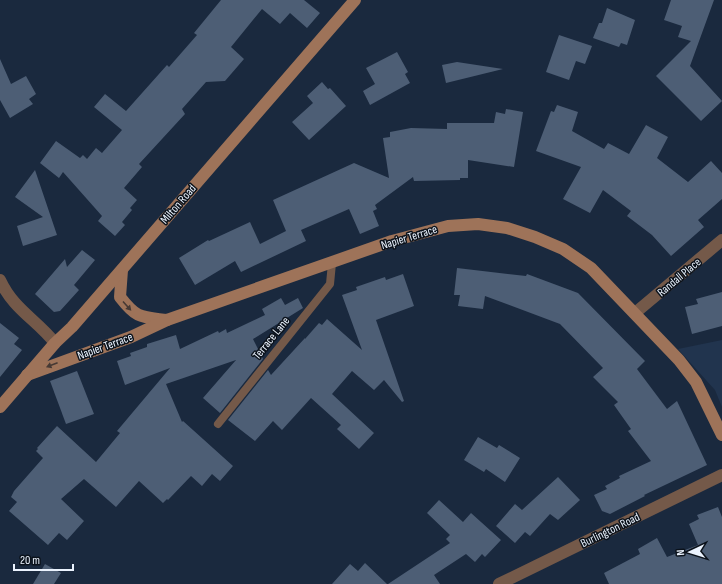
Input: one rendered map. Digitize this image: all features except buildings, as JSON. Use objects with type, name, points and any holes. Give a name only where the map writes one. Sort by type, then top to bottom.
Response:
[{"type":"street","name":"Milton Road","points":[[0,407],[55,343],[72,328],[355,0]]},
{"type":"street","name":"Napier Terrace","points":[[27,375],[131,337],[167,320],[392,241],[448,226],[478,224],[507,228],[535,237],[563,249],[591,268],[636,313],[679,360],[696,382],[722,435]]},
{"type":"street","name":"Randall Place","points":[[636,313],[722,240]]},
{"type":"street","points":[[122,270],[120,297],[128,308],[139,317],[167,320]]},
{"type":"street","points":[[0,280],[6,294],[17,308],[55,343]]},
{"type":"street","name":"Burlington Road","points":[[499,584],[722,475]]},
{"type":"lane","name":"Terrace Lane","points":[[218,424],[330,284],[332,262]]},
{"type":"shaded area","points":[[722,340],[722,407],[715,390],[678,349]]}]
